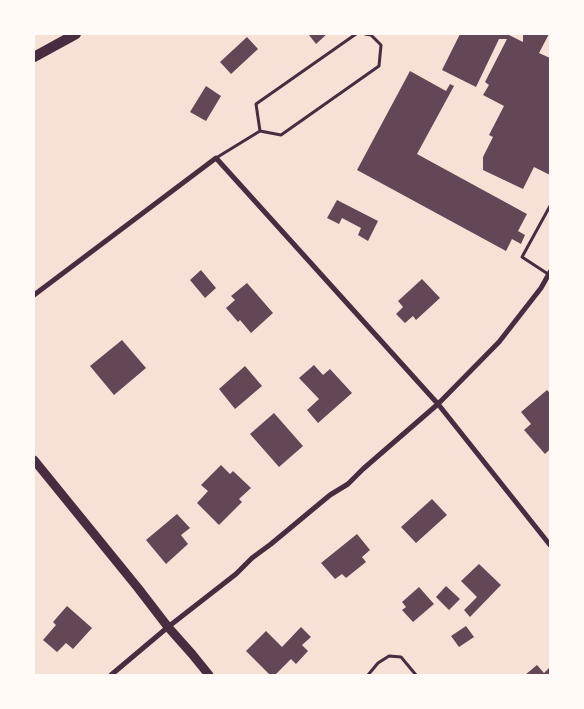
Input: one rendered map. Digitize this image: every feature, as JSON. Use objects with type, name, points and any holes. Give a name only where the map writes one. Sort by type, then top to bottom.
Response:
[{"type":"main road","points":[[34,57],[76,34]]},
{"type":"street","points":[[34,295],[216,158],[438,404],[550,545]]},
{"type":"street","points":[[111,675],[330,495],[348,484],[438,404],[499,342],[550,274]]},
{"type":"street","points":[[34,460],[209,675]]},
{"type":"lane","points":[[260,131],[256,104],[356,34]]},
{"type":"lane","points":[[216,158],[260,131],[281,135],[379,66],[381,45],[372,35],[365,34]]},
{"type":"lane","points":[[550,206],[522,257],[550,274]]},
{"type":"lane","points":[[368,675],[378,663],[389,656],[401,657],[416,675]]},
{"type":"building","points":[[327,34],[316,44],[309,35]]},
{"type":"building","points":[[460,34],[507,34],[523,42],[523,34],[549,34],[539,53],[550,58],[550,175],[534,167],[523,189],[483,170],[483,157],[493,137],[489,135],[504,106],[483,95],[489,85],[485,82],[507,39],[499,39],[476,87],[442,70]]},
{"type":"building","points":[[247,37],[258,49],[231,74],[220,62]]},
{"type":"building","points":[[410,71],[446,91],[450,84],[454,86],[417,154],[527,214],[518,231],[525,235],[521,244],[512,239],[506,251],[357,170]]},
{"type":"building","points":[[206,86],[221,96],[206,121],[190,112]]},
{"type":"building","points":[[337,200],[378,221],[368,241],[358,235],[361,228],[342,218],[339,224],[327,218]]},
{"type":"building","points":[[201,270],[216,288],[205,298],[190,280]]},
{"type":"building","points":[[422,279],[440,298],[416,320],[413,316],[405,323],[396,314],[403,307],[398,301]]},
{"type":"building","points":[[247,283],[273,313],[251,333],[226,308],[235,300],[231,296]]},
{"type":"building","points":[[122,340],[146,368],[114,395],[90,366]]},
{"type":"building","points":[[314,365],[323,375],[330,369],[352,393],[318,423],[307,410],[319,399],[299,378]]},
{"type":"building","points":[[245,366],[262,386],[235,409],[219,389]]},
{"type":"building","points":[[547,390],[550,393],[550,449],[545,454],[524,430],[531,424],[521,412]]},
{"type":"building","points":[[274,413],[303,446],[279,467],[250,434]]},
{"type":"building","points":[[221,465],[230,474],[233,471],[251,488],[239,499],[242,502],[219,525],[197,503],[208,491],[201,485]]},
{"type":"building","points":[[432,499],[447,515],[416,543],[401,527]]},
{"type":"building","points":[[177,514],[190,528],[181,535],[188,544],[166,564],[146,540]]},
{"type":"building","points":[[357,534],[370,550],[362,557],[366,562],[346,578],[342,574],[335,579],[321,563]]},
{"type":"building","points":[[479,564],[501,585],[470,617],[464,610],[477,597],[461,581]]},
{"type":"building","points":[[446,586],[460,599],[449,610],[436,597]]},
{"type":"building","points":[[419,587],[434,604],[413,622],[402,610],[406,607],[402,602]]},
{"type":"building","points":[[67,606],[92,628],[73,649],[66,643],[57,652],[43,640],[56,625],[53,622]]},
{"type":"building","points":[[466,626],[474,637],[459,647],[451,636]]},
{"type":"building","points":[[301,627],[311,637],[302,645],[308,651],[296,664],[291,659],[275,675],[270,675],[246,651],[266,631],[282,647]]},
{"type":"building","points":[[537,665],[544,673],[550,667],[550,675],[525,675]]}]
